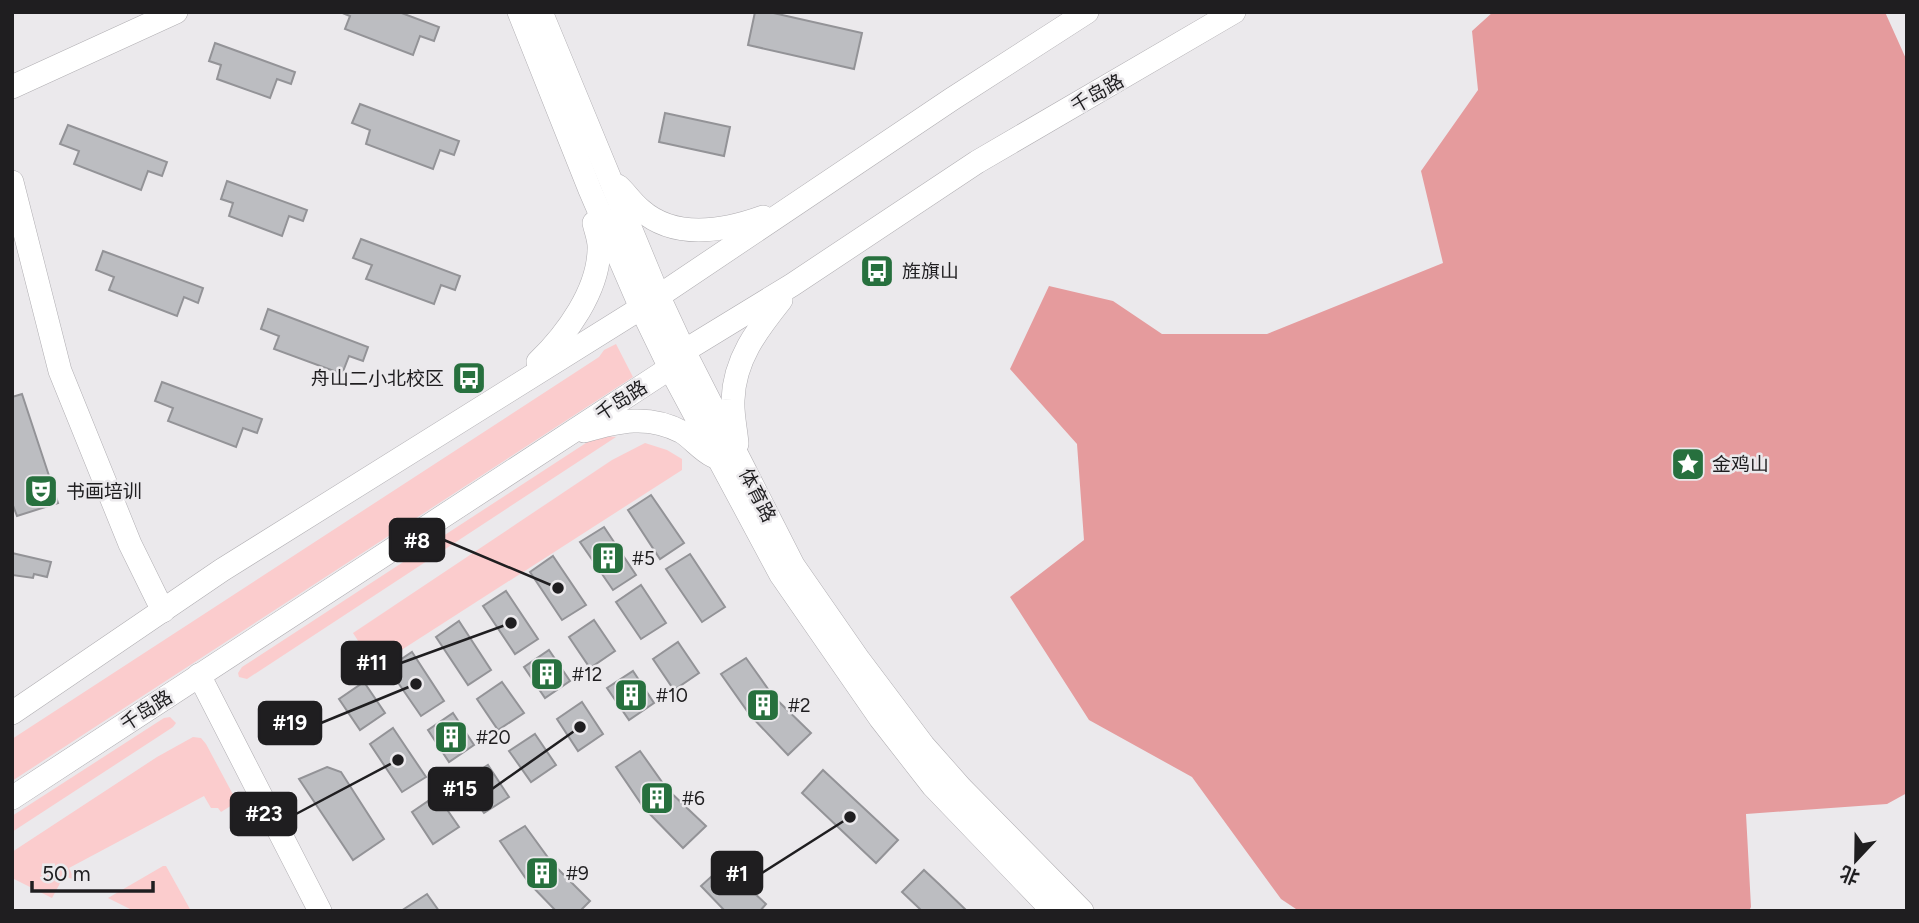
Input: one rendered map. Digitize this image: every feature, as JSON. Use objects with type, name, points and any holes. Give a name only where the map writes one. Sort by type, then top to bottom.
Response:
[{"type":"street","points":[[12,87],[176,12]]},
{"type":"street","name":"体育路","points":[[519,12],[568,136],[728,458],[781,575],[880,718],[933,786],[1053,911]]},
{"type":"street","name":"体育路","points":[[541,12],[609,178],[650,301]]},
{"type":"street","points":[[12,713],[222,570],[650,301],[1087,12]]},
{"type":"street","name":"千岛路","points":[[12,798],[977,162],[1234,12]]},
{"type":"street","points":[[515,387],[556,345],[591,286],[598,265],[600,246],[570,157],[568,136]]},
{"type":"street","points":[[609,178],[641,211],[666,225],[692,231],[721,229],[792,206]]},
{"type":"street","points":[[12,182],[60,371],[130,544],[163,611]]},
{"type":"street","points":[[564,436],[637,419],[662,424],[728,458],[735,374],[762,323],[792,285]]},
{"type":"street","name":"体育路","points":[[728,458],[793,565],[891,704],[961,788],[1082,911]]},
{"type":"street","points":[[199,675],[320,911]]},
{"type":"shaded area","points":[[1493,12],[1885,12],[1907,61],[1907,793],[1887,804],[1746,814],[1751,907],[1749,911],[1299,911],[1281,899],[1192,777],[1089,720],[1010,597],[1084,540],[1077,444],[1010,369],[1049,286],[1113,301],[1162,334],[1267,334],[1443,263],[1421,171],[1478,90],[1472,31]]},
{"type":"shaded area","points":[[616,344],[633,377],[12,781],[12,739]]},
{"type":"shaded area","points":[[607,436],[616,437],[247,679],[239,677],[238,673],[242,667],[589,441]]},
{"type":"shaded area","points":[[645,443],[667,450],[682,459],[682,470],[375,667],[353,633],[612,460]]},
{"type":"shaded area","points":[[170,717],[176,723],[173,727],[12,832],[12,816],[164,718]]},
{"type":"shaded area","points":[[193,737],[201,738],[206,744],[237,802],[221,812],[218,808],[211,808],[204,796],[69,868],[75,880],[64,876],[52,898],[12,878],[12,852],[157,757]]},
{"type":"shaded area","points":[[166,866],[191,911],[134,911],[108,898]]},
{"type":"building","points":[[340,12],[399,12],[439,27],[434,41],[420,36],[413,55],[345,29],[350,16]]},
{"type":"building","points":[[755,12],[769,12],[862,33],[854,69],[748,45]]},
{"type":"building","points":[[215,43],[295,72],[291,84],[277,79],[270,98],[217,79],[221,65],[209,61]]},
{"type":"building","points":[[360,104],[459,141],[454,155],[440,150],[433,169],[366,144],[370,130],[352,123]]},
{"type":"building","points":[[665,113],[730,127],[724,156],[659,142]]},
{"type":"building","points":[[68,125],[167,162],[162,176],[148,171],[141,190],[74,164],[79,151],[60,144]]},
{"type":"building","points":[[227,181],[307,210],[303,221],[289,216],[282,236],[229,216],[233,203],[221,199]]},
{"type":"building","points":[[361,239],[460,276],[455,290],[441,285],[434,304],[366,279],[372,265],[353,258]]},
{"type":"building","points":[[103,251],[203,288],[198,303],[184,297],[177,316],[109,290],[114,277],[96,270]]},
{"type":"building","points":[[268,309],[368,347],[363,361],[349,356],[342,374],[274,349],[279,336],[261,329]]},
{"type":"building","points":[[162,382],[262,419],[257,433],[243,428],[236,447],[168,421],[173,408],[155,401]]},
{"type":"building","points":[[22,394],[58,503],[17,516],[12,503],[12,397]]},
{"type":"building","points":[[651,495],[684,543],[660,559],[628,510]]},
{"type":"building","name":"#5","points":[[604,527],[636,575],[613,590],[580,542]]},
{"type":"building","points":[[12,553],[51,562],[47,577],[34,574],[33,578],[12,575]]},
{"type":"building","points":[[690,554],[725,607],[702,622],[666,569]]},
{"type":"building","points":[[553,556],[586,605],[562,620],[530,572]]},
{"type":"building","points":[[641,585],[666,623],[641,639],[616,602]]},
{"type":"building","points":[[506,591],[538,639],[515,654],[483,606]]},
{"type":"building","points":[[594,620],[615,651],[590,668],[569,637]]},
{"type":"building","points":[[459,621],[491,670],[468,685],[436,637]]},
{"type":"building","points":[[678,642],[699,673],[674,690],[653,659]]},
{"type":"building","name":"#12","points":[[549,650],[570,681],[545,698],[524,667]]},
{"type":"building","points":[[412,652],[444,701],[421,716],[388,668]]},
{"type":"building","name":"#2","points":[[746,658],[773,696],[811,733],[788,755],[750,715],[721,674]]},
{"type":"building","name":"#10","points":[[633,671],[654,703],[629,720],[607,688]]},
{"type":"building","points":[[364,682],[385,713],[360,730],[339,699]]},
{"type":"building","points":[[502,682],[524,713],[498,730],[477,699]]},
{"type":"building","points":[[582,702],[603,734],[578,751],[557,719]]},
{"type":"building","name":"#20","points":[[453,713],[474,745],[449,762],[428,730]]},
{"type":"building","points":[[393,728],[426,777],[402,792],[370,744]]},
{"type":"building","points":[[535,734],[556,765],[531,782],[509,751]]},
{"type":"building","name":"#6","points":[[640,751],[667,789],[706,826],[683,848],[644,808],[616,767]]},
{"type":"building","points":[[488,765],[509,797],[484,813],[462,782]]},
{"type":"building","points":[[327,767],[341,772],[384,839],[353,860],[299,779]]},
{"type":"building","points":[[823,770],[898,840],[876,863],[802,793]]},
{"type":"building","points":[[437,795],[459,827],[433,844],[412,812]]},
{"type":"building","name":"#9","points":[[525,826],[552,863],[590,901],[580,911],[556,911],[529,883],[500,841]]},
{"type":"building","points":[[724,865],[766,904],[760,911],[725,911],[701,886]]},
{"type":"building","points":[[924,870],[967,911],[922,911],[902,892]]},
{"type":"building","points":[[427,894],[439,911],[401,911]]},
{"type":"place","name":"旌旗山","points":[[877,271]]},
{"type":"place","name":"舟山二小北校区","points":[[469,378]]},
{"type":"place","name":"金鸡山","points":[[1688,464]]},
{"type":"place","name":"书画培训","points":[[41,491]]},
{"type":"place","name":"#5","points":[[608,558]]},
{"type":"place","name":"#8","points":[[558,588]]},
{"type":"place","name":"#11","points":[[511,623]]},
{"type":"place","name":"#12","points":[[547,674]]},
{"type":"place","name":"#19","points":[[416,684]]},
{"type":"place","name":"#10","points":[[631,695]]},
{"type":"place","name":"#2","points":[[763,705]]},
{"type":"place","name":"#15","points":[[580,727]]},
{"type":"place","name":"#20","points":[[451,737]]},
{"type":"place","name":"#23","points":[[398,760]]},
{"type":"place","name":"#6","points":[[657,798]]},
{"type":"place","name":"#1","points":[[850,817]]},
{"type":"place","name":"#9","points":[[542,873]]}]
